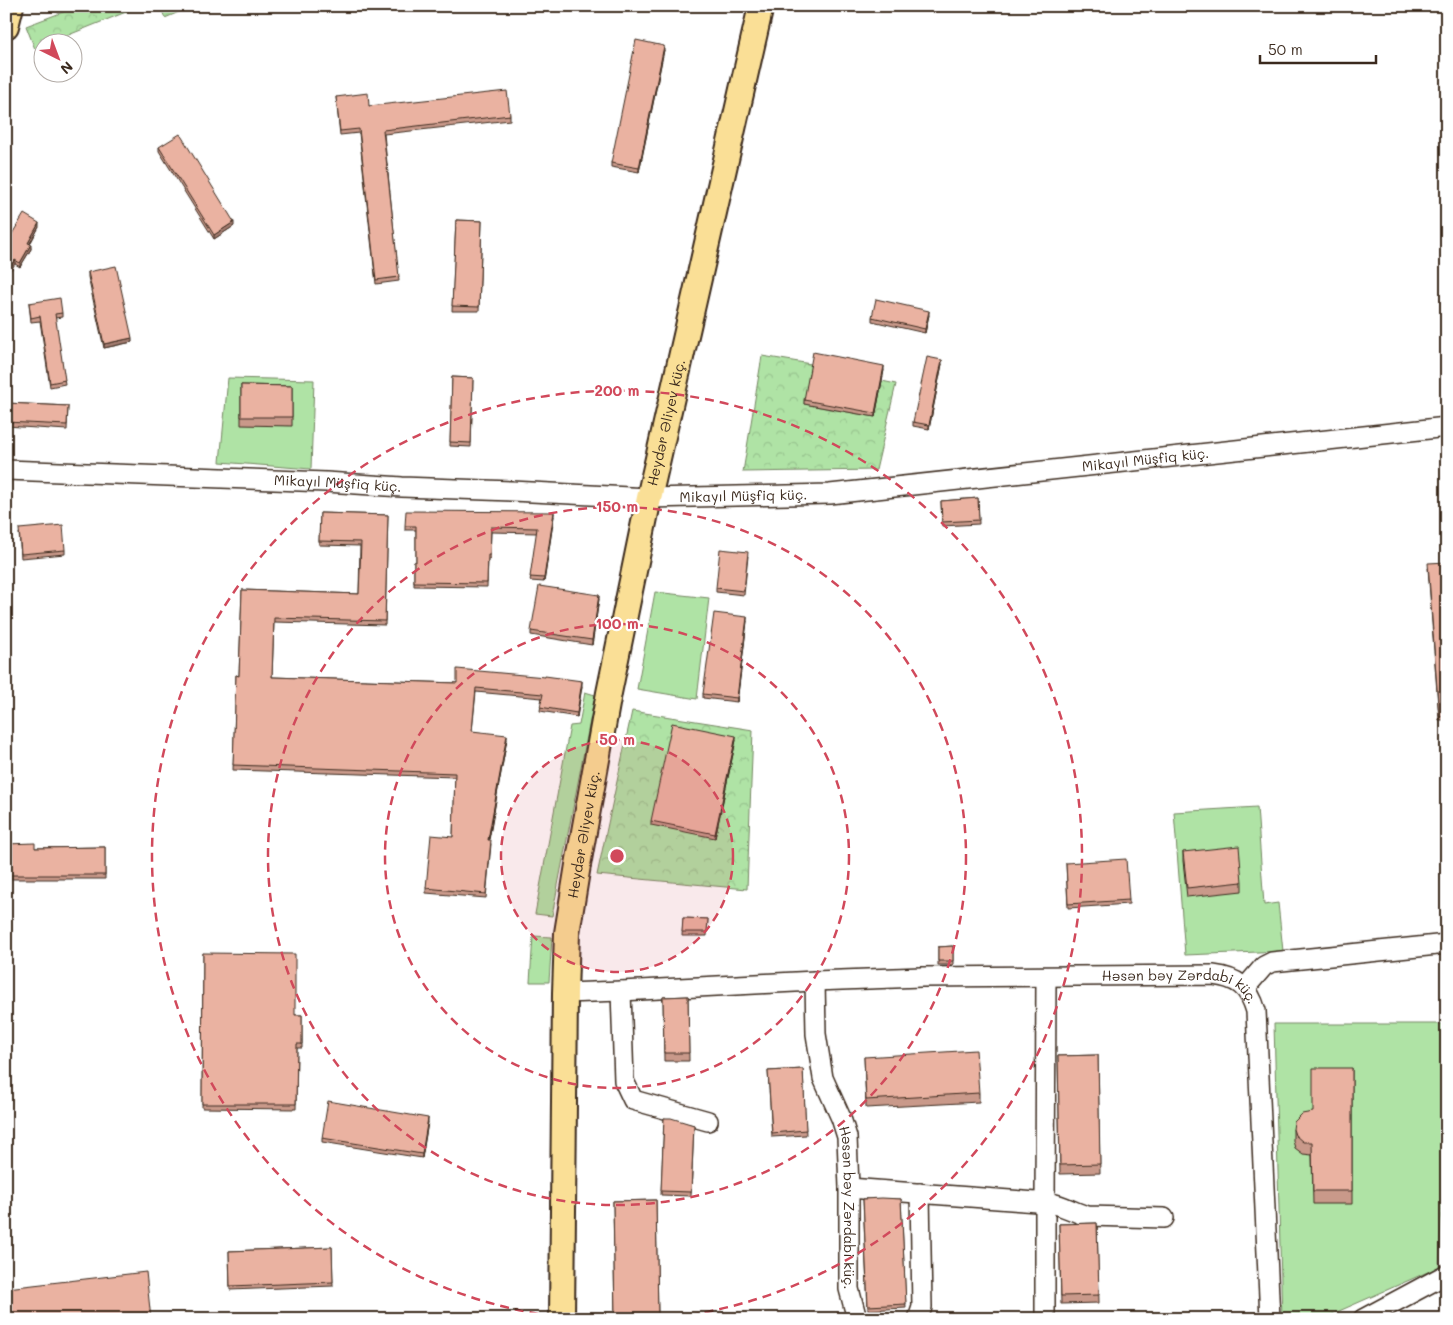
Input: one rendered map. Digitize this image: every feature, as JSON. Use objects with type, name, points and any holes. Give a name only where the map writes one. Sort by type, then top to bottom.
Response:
[{"type":"main road","points":[[6,26],[11,6]]},
{"type":"main road","name":"Heydər Əliyev küç.","points":[[562,1319],[564,993],[567,933],[609,693],[649,498],[761,6]]},
{"type":"street","name":"Mikayıl Müşfiq küç.","points":[[6,470],[326,482],[649,498],[830,494],[1447,427]]},
{"type":"street","points":[[1245,988],[1264,966],[1272,962],[1447,944]]},
{"type":"street","name":"Həsən bəy Zərdabi küç.","points":[[564,993],[921,977],[1227,976],[1245,988],[1252,999],[1256,1011],[1270,1319]]},
{"type":"street","points":[[1045,1318],[1046,977]]},
{"type":"street","name":"Həsən bəy Zərdabi küç.","points":[[815,981],[816,1034],[822,1078],[840,1118],[846,1137],[849,1188],[849,1289],[857,1319]]},
{"type":"street","points":[[622,991],[624,1081],[633,1100],[708,1122]]},
{"type":"street","points":[[849,1188],[1044,1202],[1060,1204],[1076,1213],[1088,1216],[1164,1218]]},
{"type":"street","points":[[918,1319],[922,1307],[920,1193]]},
{"type":"street","points":[[1363,1319],[1447,1274]]},
{"type":"green space","points":[[79,6],[141,6],[76,32],[32,32],[32,41],[26,26]]},
{"type":"green space","points":[[160,6],[193,6],[165,18]]},
{"type":"green space","points":[[762,356],[811,364],[804,404],[875,417],[882,381],[896,384],[876,470],[743,472]]},
{"type":"green space","points":[[228,378],[314,380],[311,469],[220,462]]},
{"type":"green space","points":[[655,592],[709,598],[697,699],[637,689]]},
{"type":"green space","points":[[585,692],[595,695],[552,916],[535,914],[570,726],[579,725]]},
{"type":"green space","points":[[632,711],[753,730],[747,889],[597,875]]},
{"type":"green space","points":[[1257,807],[1264,905],[1278,903],[1283,951],[1185,955],[1174,812]]},
{"type":"green space","points":[[533,936],[552,937],[549,982],[530,982]]},
{"type":"green space","points":[[1274,1024],[1447,1024],[1447,1088],[1439,1267],[1321,1319],[1282,1319]]},
{"type":"building","points":[[636,40],[664,46],[639,168],[611,163]]},
{"type":"building","points":[[507,91],[510,115],[383,130],[399,277],[376,280],[359,129],[340,131],[336,97],[368,93],[369,106]]},
{"type":"building","points":[[180,134],[234,222],[214,235],[159,147]]},
{"type":"building","points":[[24,214],[39,223],[28,243],[31,244],[20,263],[15,260],[6,273],[6,244]]},
{"type":"building","points":[[456,220],[482,221],[479,307],[452,306]]},
{"type":"building","points":[[116,266],[132,338],[104,344],[88,272]]},
{"type":"building","points":[[60,298],[62,313],[55,314],[65,380],[50,383],[40,316],[31,318],[29,303]]},
{"type":"building","points":[[876,299],[929,311],[925,329],[872,317]]},
{"type":"building","points":[[813,352],[884,366],[875,413],[804,400]]},
{"type":"building","points":[[927,357],[942,360],[929,425],[913,422]]},
{"type":"building","points":[[452,377],[473,378],[471,443],[450,442]]},
{"type":"building","points":[[241,385],[292,386],[292,417],[241,417]]},
{"type":"building","points":[[6,403],[68,406],[67,425],[6,422]]},
{"type":"building","points":[[978,498],[979,520],[942,522],[941,501]]},
{"type":"building","points":[[406,511],[554,512],[544,578],[530,577],[537,528],[491,527],[487,583],[414,582],[416,526],[405,526]]},
{"type":"building","points":[[320,513],[388,515],[385,621],[274,618],[272,677],[457,683],[457,669],[582,681],[577,713],[540,707],[543,694],[476,688],[472,731],[507,735],[488,840],[491,840],[486,894],[426,888],[431,835],[453,837],[455,773],[233,765],[236,675],[239,676],[242,590],[359,594],[361,542],[319,541]]},
{"type":"building","points":[[63,525],[65,550],[21,554],[19,529]]},
{"type":"building","points":[[720,549],[748,552],[744,591],[716,588]]},
{"type":"building","points":[[1447,562],[1447,716],[1439,716],[1428,563]]},
{"type":"building","points":[[539,586],[599,595],[592,640],[531,631]]},
{"type":"building","points":[[714,613],[747,617],[737,698],[703,694]]},
{"type":"building","points":[[672,723],[736,736],[715,834],[651,821]]},
{"type":"building","points":[[35,843],[35,848],[105,847],[105,875],[6,875],[6,844]]},
{"type":"building","points":[[1239,846],[1242,882],[1187,888],[1183,852]]},
{"type":"building","points":[[1126,859],[1129,900],[1068,904],[1066,863]]},
{"type":"building","points":[[683,918],[708,919],[707,932],[682,932]]},
{"type":"building","points":[[953,946],[953,961],[938,961],[938,947]]},
{"type":"building","points":[[203,953],[295,954],[295,1015],[302,1015],[302,1044],[297,1044],[296,1104],[202,1104]]},
{"type":"building","points":[[688,996],[689,1053],[664,1053],[663,997]]},
{"type":"building","points":[[976,1050],[979,1093],[866,1100],[864,1057]]},
{"type":"building","points":[[1098,1055],[1100,1164],[1060,1165],[1058,1056]]},
{"type":"building","points":[[1313,1068],[1352,1068],[1352,1191],[1313,1191],[1312,1142],[1303,1142],[1295,1135],[1293,1129],[1294,1122],[1302,1114],[1313,1112]]},
{"type":"building","points":[[803,1069],[806,1130],[772,1133],[768,1071]]},
{"type":"building","points":[[328,1101],[428,1118],[422,1154],[322,1138]]},
{"type":"building","points":[[664,1118],[671,1118],[694,1125],[691,1192],[661,1191]]},
{"type":"building","points":[[863,1199],[901,1199],[906,1304],[868,1306]]},
{"type":"building","points":[[656,1200],[658,1317],[615,1318],[613,1201]]},
{"type":"building","points":[[1097,1223],[1099,1295],[1061,1296],[1059,1224]]},
{"type":"building","points":[[332,1247],[333,1282],[230,1286],[229,1251]]},
{"type":"building","points":[[146,1272],[151,1319],[11,1319],[7,1288]]}]
